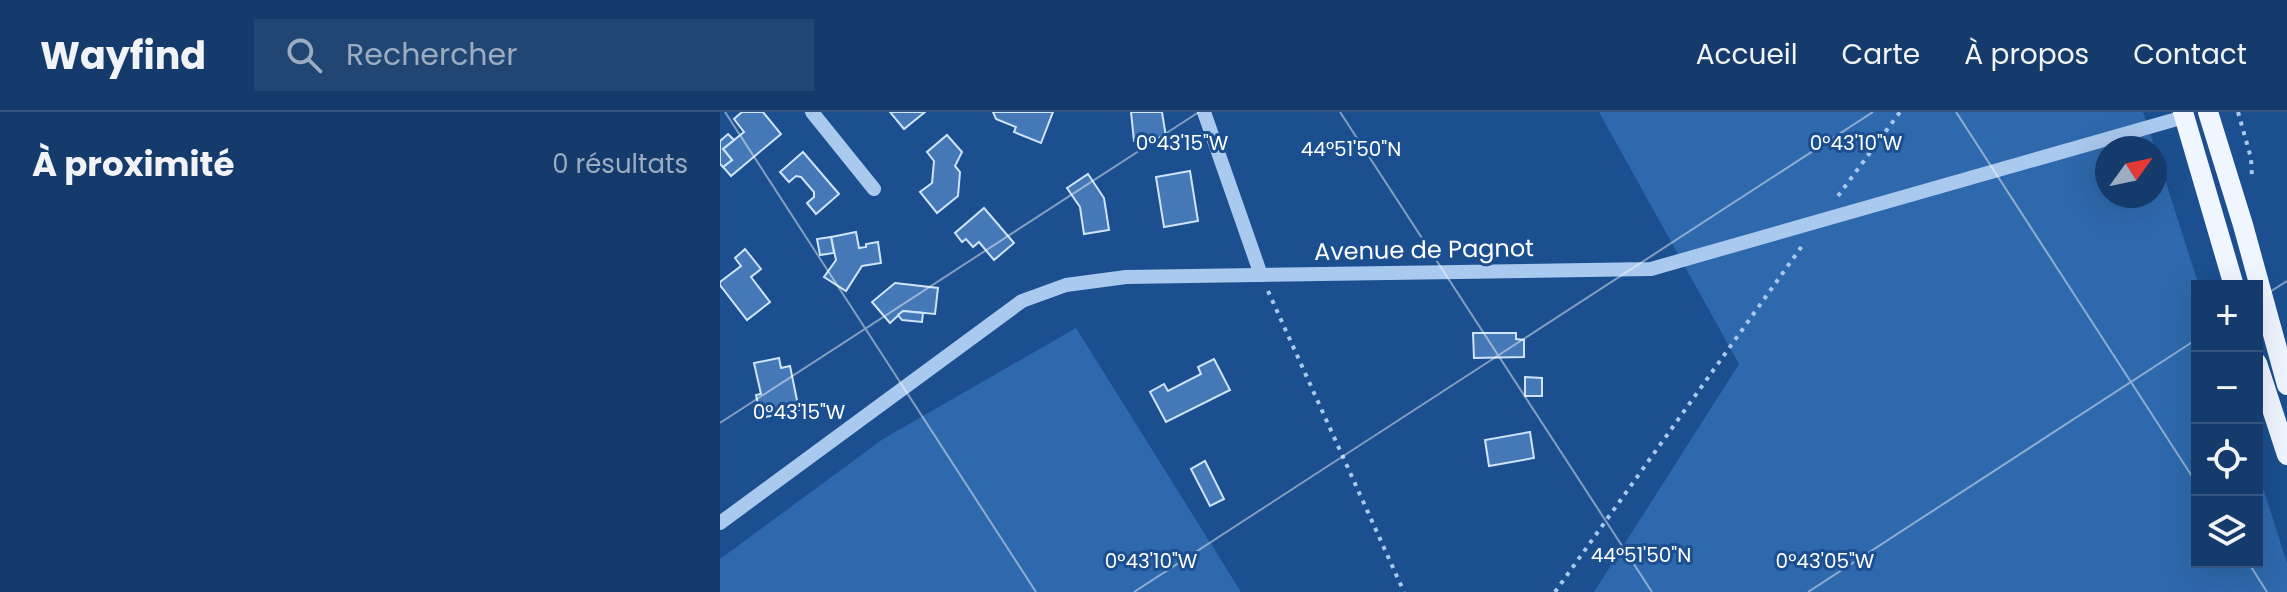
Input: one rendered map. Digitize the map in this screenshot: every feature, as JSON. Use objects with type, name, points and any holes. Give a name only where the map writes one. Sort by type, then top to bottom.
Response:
[{"type":"main road","points":[[2211,113],[2287,385]]},
{"type":"main road","points":[[2184,114],[2232,280]]},
{"type":"main road","points":[[2263,381],[2287,455]]},
{"type":"street","points":[[812,112],[874,189]]},
{"type":"street","points":[[1204,112],[1261,275]]},
{"type":"street","name":"Avenue de Pagnot","points":[[720,523],[1022,301],[1066,285],[1126,277],[1651,269],[2184,114]]},
{"type":"path","points":[[1555,592],[1900,112]]},
{"type":"path","points":[[2238,112],[2240,119]]},
{"type":"path","points":[[1261,275],[1404,592]]},
{"type":"shaded area","points":[[1599,112],[2143,112],[2151,136],[2095,136],[2095,208],[2167,208],[2167,186],[2197,280],[2191,280],[2191,568],[2263,568],[2263,488],[2287,563],[2287,592],[1594,592],[1739,364]]},
{"type":"shaded area","points":[[1076,328],[1241,592],[720,592],[720,559],[883,439]]},
{"type":"building","points":[[742,112],[763,112],[781,134],[731,176],[723,167],[732,160],[723,149],[744,132],[734,119]]},
{"type":"building","points":[[890,112],[925,112],[904,129]]},
{"type":"building","points":[[993,112],[1053,112],[1041,143],[1014,132],[1016,127],[996,119]]},
{"type":"building","points":[[1131,112],[1162,112],[1166,137],[1134,141]]},
{"type":"building","points":[[728,134],[734,140],[723,149],[732,160],[723,167],[720,164],[720,141]]},
{"type":"building","points":[[947,135],[962,152],[955,166],[960,172],[958,196],[937,213],[920,192],[932,183],[934,161],[927,152]]},
{"type":"building","points":[[803,152],[839,194],[816,214],[807,203],[814,197],[814,192],[801,177],[796,176],[789,182],[780,172]]},
{"type":"building","points":[[1190,171],[1198,221],[1164,227],[1156,177]]},
{"type":"building","points":[[1088,174],[1104,198],[1109,230],[1084,234],[1080,207],[1067,188]]},
{"type":"building","points":[[984,208],[1014,243],[994,260],[979,242],[973,247],[966,239],[962,242],[955,233]]},
{"type":"building","points":[[856,232],[859,248],[878,242],[881,263],[862,266],[846,291],[824,277],[836,260],[831,237]]},
{"type":"building","points":[[831,237],[834,253],[820,255],[817,239]]},
{"type":"building","points":[[745,249],[761,269],[751,277],[770,302],[747,320],[720,285],[741,266],[735,258]]},
{"type":"building","points":[[895,283],[938,288],[935,314],[903,311],[890,323],[872,302]]},
{"type":"building","points":[[903,311],[923,313],[922,322],[902,320],[898,315]]},
{"type":"building","points":[[1473,333],[1516,333],[1516,339],[1524,340],[1524,357],[1474,358]]},
{"type":"building","points":[[779,358],[781,368],[790,366],[799,410],[761,418],[756,395],[761,394],[754,363]]},
{"type":"building","points":[[1214,359],[1230,390],[1166,422],[1150,392],[1164,384],[1168,391],[1201,374],[1198,367]]},
{"type":"building","points":[[1525,377],[1542,378],[1542,396],[1525,396]]},
{"type":"building","points":[[1530,432],[1534,458],[1489,466],[1485,440]]},
{"type":"building","points":[[1205,461],[1224,499],[1210,506],[1191,469]]}]
